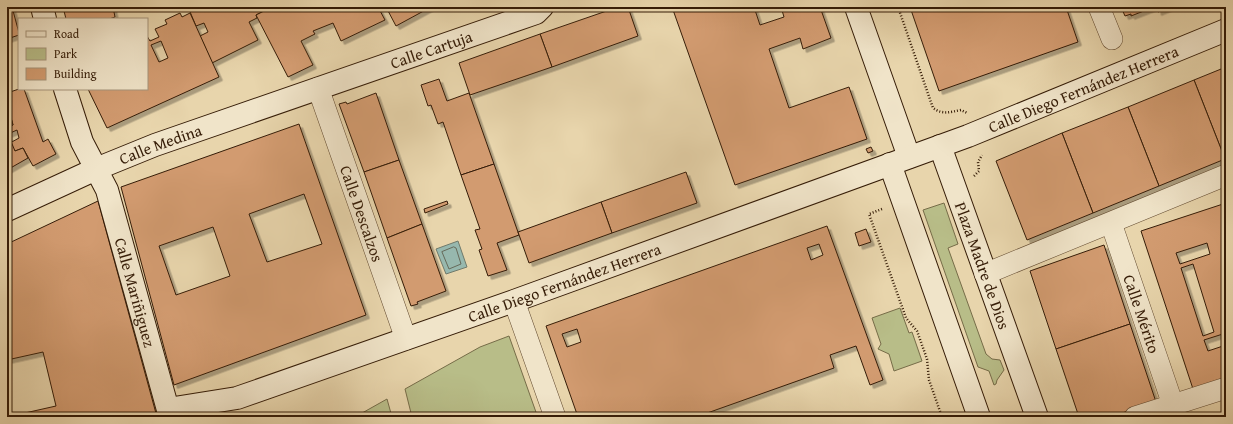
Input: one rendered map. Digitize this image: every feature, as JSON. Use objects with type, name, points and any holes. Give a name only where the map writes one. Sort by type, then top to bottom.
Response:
[{"type":"street","points":[[42,7],[45,18]]},
{"type":"street","points":[[856,7],[899,160],[979,417]]},
{"type":"street","points":[[1099,7],[1112,39]]},
{"type":"street","name":"Calle Cartuja","points":[[318,88],[536,9]]},
{"type":"street","name":"Calle Diego Fernández Herrera","points":[[940,146],[983,130],[1226,30]]},
{"type":"street","name":"Calle Medina","points":[[7,210],[96,169],[156,145],[318,88]]},
{"type":"street","name":"Calle Descalzos","points":[[318,88],[406,339]]},
{"type":"street","name":"Calle Mariñiguez","points":[[65,90],[82,142],[107,190],[169,413]]},
{"type":"street","points":[[899,160],[940,146]]},
{"type":"street","name":"Plaza Madre de Dios","points":[[940,146],[1037,417]]},
{"type":"street","name":"Calle Diego Fernández Herrera","points":[[169,413],[237,398],[514,301],[899,160]]},
{"type":"street","points":[[985,274],[1226,175]]},
{"type":"street","name":"Calle Mérito","points":[[1111,223],[1173,405]]},
{"type":"street","points":[[514,301],[555,417]]},
{"type":"street","points":[[1135,417],[1226,388]]},
{"type":"street","name":"Calle Diego Fernández Herrera","points":[[206,417],[237,398]]},
{"type":"path","points":[[898,7],[933,108],[939,112],[948,113],[962,110],[966,112],[969,117]]},
{"type":"path","points":[[968,179],[973,177],[979,171],[978,162],[982,157],[981,149]]},
{"type":"path","points":[[889,207],[869,214],[906,318],[917,331],[927,359],[929,380],[942,417]]},
{"type":"green space","points":[[944,203],[958,244],[948,248],[986,354],[992,359],[1000,360],[1004,370],[994,385],[989,371],[978,367],[923,210]]},
{"type":"green space","points":[[900,308],[909,333],[912,332],[922,361],[894,371],[889,354],[878,349],[881,344],[872,318]]},
{"type":"green space","points":[[509,336],[537,415],[530,417],[412,417],[405,389],[480,347]]},
{"type":"green space","points":[[387,399],[392,417],[355,417]]},
{"type":"water","points":[[458,241],[467,267],[446,274],[436,249]]},
{"type":"building","points":[[7,7],[12,7],[18,29],[18,35],[7,39]]},
{"type":"building","points":[[63,7],[113,7],[115,17],[112,18],[66,18]]},
{"type":"building","points":[[188,7],[226,7],[228,11],[236,7],[270,8],[256,15],[257,18],[249,22],[258,40],[212,63],[200,36],[208,32],[204,23],[196,26]]},
{"type":"building","points":[[269,7],[378,7],[385,20],[341,41],[333,23],[313,31],[315,34],[301,41],[313,65],[288,77],[256,15],[270,8]]},
{"type":"building","points":[[386,7],[431,7],[396,26]]},
{"type":"building","points":[[618,7],[628,7],[638,36],[552,67],[540,34]]},
{"type":"building","points":[[672,7],[754,7],[760,25],[784,17],[781,7],[820,7],[831,38],[803,49],[800,38],[769,49],[789,108],[849,87],[867,139],[735,185]]},
{"type":"building","points":[[910,7],[1066,7],[1078,42],[939,91]]},
{"type":"building","points":[[1121,7],[1154,7],[1131,16],[1131,14],[1125,16]]},
{"type":"building","points":[[1157,7],[1170,7],[1158,12]]},
{"type":"building","points":[[180,13],[182,17],[190,13],[219,77],[107,128],[88,90],[148,90],[148,38],[150,41],[159,37],[155,29],[167,24],[165,20]],"holes":[[[161,41],[168,58],[159,62],[151,45]]]},
{"type":"building","points":[[540,34],[552,67],[470,95],[459,63]]},
{"type":"building","points":[[1226,67],[1226,158],[1225,159],[1194,80]]},
{"type":"building","points":[[439,79],[447,101],[469,93],[494,164],[461,175],[443,122],[438,124],[431,105],[428,106],[421,85]]},
{"type":"building","points":[[1194,80],[1225,159],[1159,186],[1128,107]]},
{"type":"building","points":[[18,89],[24,90],[43,142],[48,139],[56,154],[33,166],[23,148],[15,151],[10,143],[19,138],[17,130],[8,134],[7,132],[7,127],[13,125],[7,104],[7,93]]},
{"type":"building","points":[[376,93],[399,160],[364,172],[339,104],[346,102],[347,104]]},
{"type":"building","points":[[1128,107],[1159,186],[1093,213],[1062,133]]},
{"type":"building","points":[[9,110],[13,125],[7,127],[7,112]]},
{"type":"building","points":[[299,124],[366,315],[174,385],[121,187]],"holes":[[[304,194],[322,244],[267,262],[249,214]],[[213,227],[230,276],[176,295],[159,246]]]},
{"type":"building","points":[[7,132],[15,151],[23,148],[28,158],[7,170]]},
{"type":"building","points":[[1062,133],[1093,213],[1027,240],[996,161]]},
{"type":"building","points":[[871,147],[873,151],[868,153],[866,149]]},
{"type":"building","points":[[399,160],[422,224],[387,238],[364,172]]},
{"type":"building","points":[[494,164],[519,235],[497,243],[507,270],[488,276],[479,250],[482,249],[475,230],[480,229],[461,175]]},
{"type":"building","points":[[686,172],[697,203],[612,233],[601,202]]},
{"type":"building","points":[[98,201],[157,417],[7,417],[56,406],[43,352],[7,360],[7,244]]},
{"type":"building","points":[[447,201],[448,204],[425,213],[424,209]]},
{"type":"building","points":[[601,202],[612,233],[529,263],[518,232]]},
{"type":"building","points":[[1226,203],[1226,237],[1223,238],[1226,248],[1226,333],[1204,340],[1208,351],[1226,345],[1226,378],[1193,389],[1141,231]],"holes":[[[1207,243],[1210,254],[1180,264],[1176,253]],[[1193,264],[1214,332],[1203,336],[1181,268]]]},
{"type":"building","points":[[422,224],[446,291],[417,302],[418,304],[411,306],[387,238]]},
{"type":"building","points":[[827,226],[883,380],[870,385],[856,346],[830,355],[834,368],[696,417],[578,417],[546,326]],"holes":[[[819,244],[823,255],[811,260],[807,248]],[[577,329],[581,342],[567,347],[562,334]]]},
{"type":"building","points":[[866,229],[871,242],[859,246],[855,233]]},
{"type":"building","points":[[1104,245],[1130,324],[1056,349],[1030,271]]},
{"type":"building","points":[[1130,324],[1156,402],[1110,417],[1079,417],[1056,349]]}]
